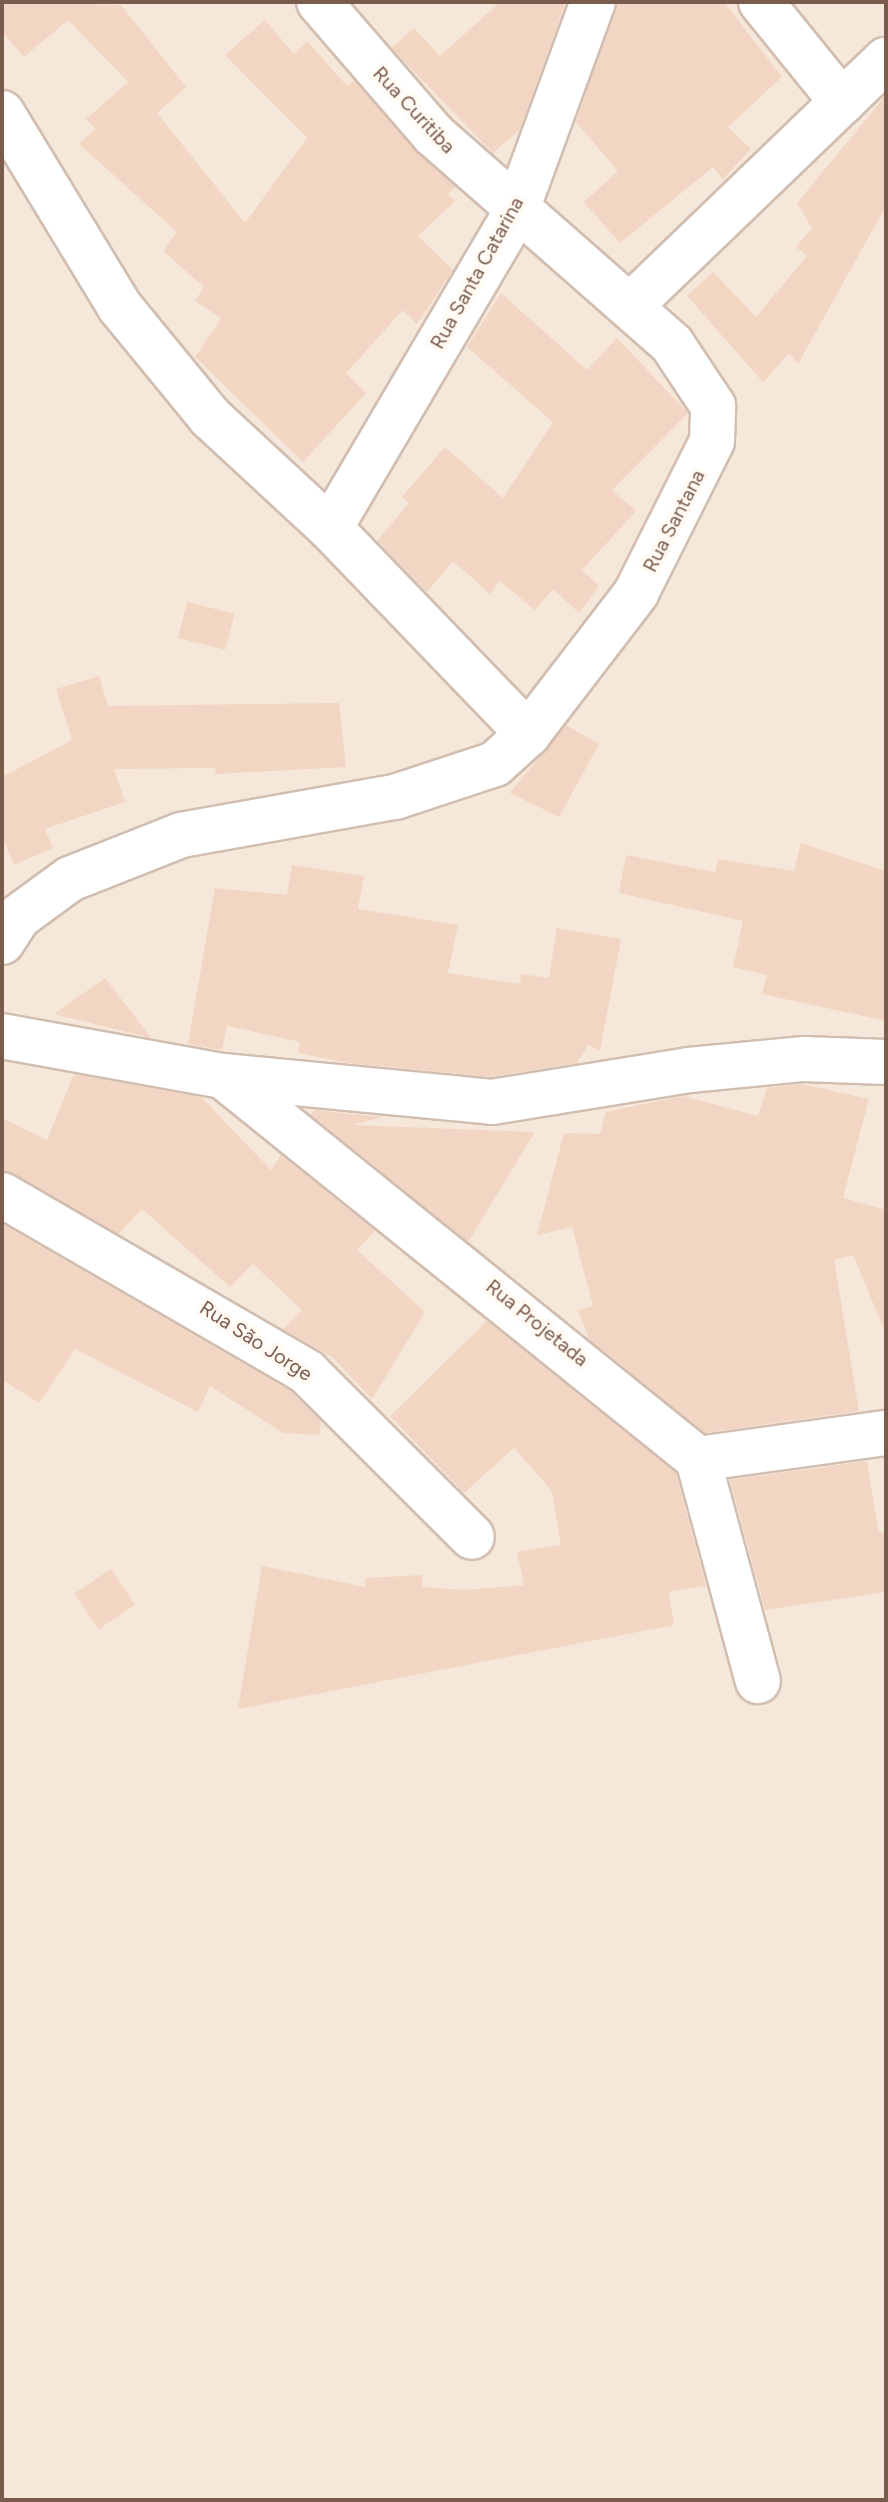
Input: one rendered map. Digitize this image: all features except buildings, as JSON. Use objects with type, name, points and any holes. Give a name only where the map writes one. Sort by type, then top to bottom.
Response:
[{"type":"street","name":"Rua Curitiba","points":[[319,2],[434,135],[516,212]]},
{"type":"street","name":"Rua Santa Catarina","points":[[330,528],[516,212],[593,2]]},
{"type":"street","points":[[761,2],[842,102]]},
{"type":"street","points":[[630,306],[886,60]]},
{"type":"street","points":[[2,113],[120,307],[210,417],[330,528],[528,734]]},
{"type":"street","name":"Rua Santana","points":[[2,942],[18,917],[70,879],[181,835],[455,782],[495,764],[528,734],[636,593],[712,441],[713,406],[696,372],[630,306],[516,212]]},
{"type":"street","name":"Rua Projetada","points":[[2,1036],[223,1076],[492,1102],[689,1070],[804,1059],[886,1062]]},
{"type":"street","name":"Rua Projetada","points":[[223,1076],[698,1459]]},
{"type":"street","name":"Rua São Jorge","points":[[2,1195],[307,1372],[472,1537]]},
{"type":"street","points":[[758,1681],[698,1459],[886,1433]]},
{"type":"shaded area","points":[[2,2],[886,2],[886,2500],[2,2500]]}]
